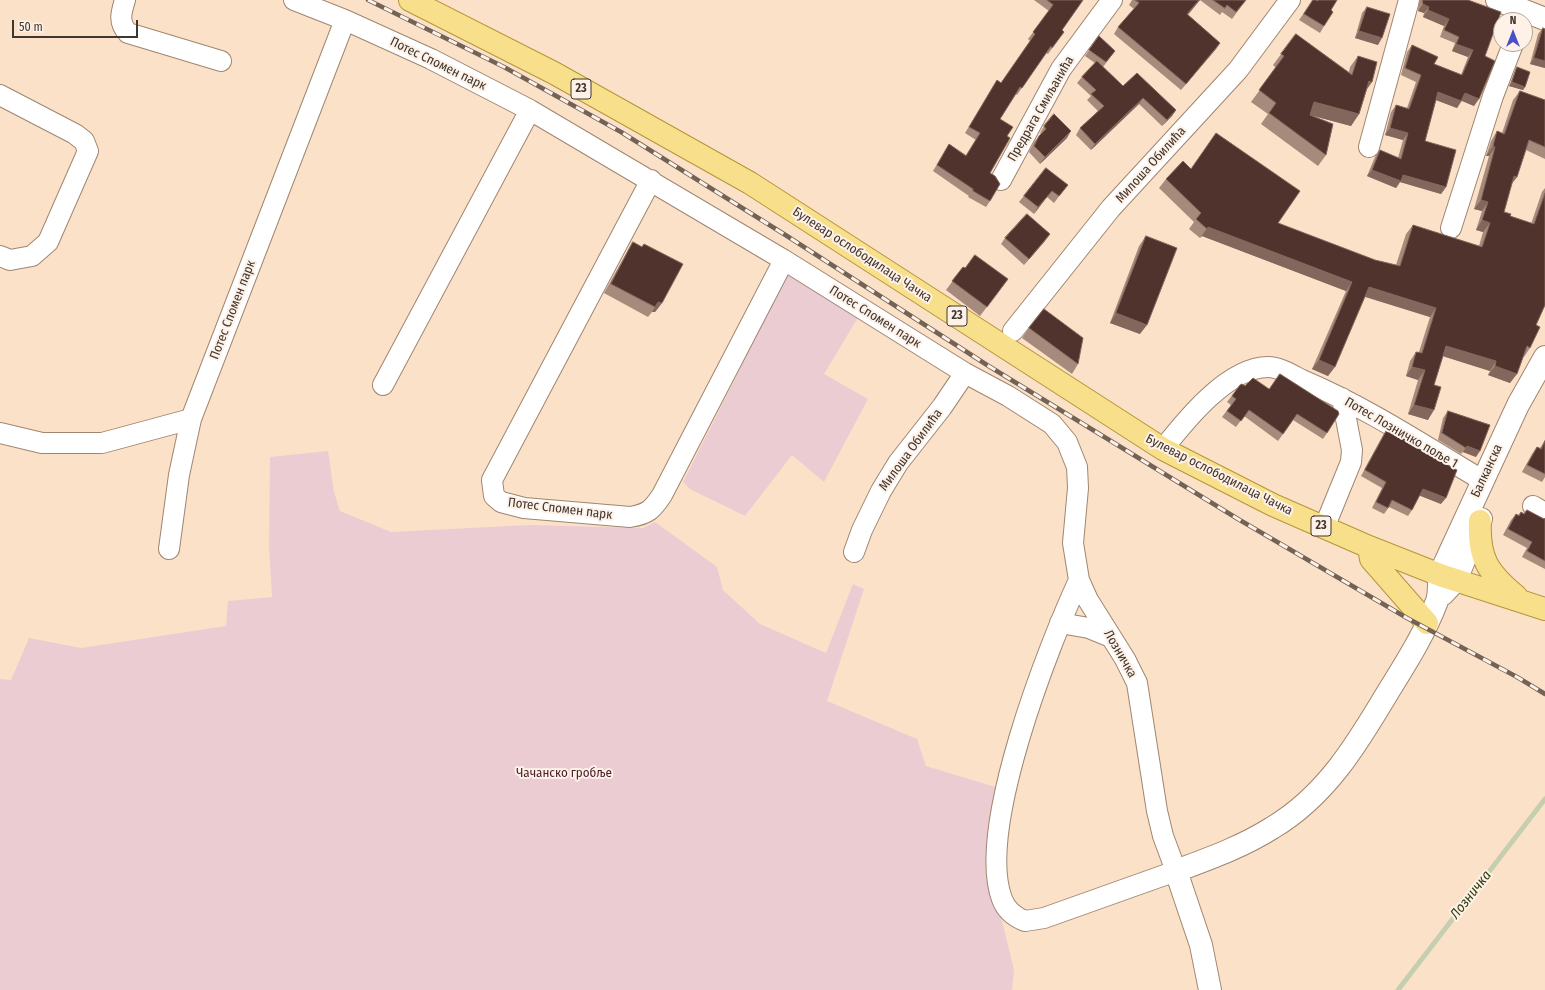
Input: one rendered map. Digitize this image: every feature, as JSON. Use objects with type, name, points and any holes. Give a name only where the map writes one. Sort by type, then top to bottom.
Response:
[{"type":"main road","name":"Булевар ослободилаца Чачка","points":[[410,0],[554,73],[750,183],[1163,449],[1252,495],[1324,528],[1448,577],[1545,609]]},
{"type":"main road","points":[[1480,521],[1481,547],[1486,563],[1499,582],[1523,602]]},
{"type":"main road","points":[[1370,547],[1371,559],[1427,623]]},
{"type":"street","points":[[125,0],[120,14],[121,26],[128,33],[221,61]]},
{"type":"street","name":"Потес Спомен парк","points":[[294,0],[345,20],[431,60],[530,110],[651,180],[784,260],[965,373]]},
{"type":"street","name":"Предрага Смиљанића","points":[[1001,180],[1061,69],[1112,0]]},
{"type":"street","name":"Милоша Обилића","points":[[1013,331],[1111,208],[1238,70],[1290,0]]},
{"type":"street","points":[[1370,147],[1409,0]]},
{"type":"street","points":[[1497,0],[1531,12]]},
{"type":"street","name":"Потес Спомен парк","points":[[169,549],[179,475],[190,419],[345,20]]},
{"type":"street","points":[[1451,228],[1493,96],[1510,52]]},
{"type":"street","points":[[0,95],[75,134],[84,141],[88,151],[48,242],[32,256],[10,260],[0,256]]},
{"type":"street","points":[[383,384],[530,110]]},
{"type":"street","name":"Потес Спомен парк","points":[[651,180],[492,480],[494,496],[500,502],[524,508],[630,517],[644,514],[654,507],[662,495],[784,260]]},
{"type":"street","name":"Балканска","points":[[1448,577],[1482,480],[1518,405],[1542,364]]},
{"type":"street","name":"Балканска","points":[[1448,577],[1480,521],[1530,408],[1542,364]]},
{"type":"street","name":"Потес Лозничко поље 1","points":[[1163,449],[1193,411],[1207,399],[1241,375],[1268,367],[1276,369],[1342,398],[1392,424],[1482,480]]},
{"type":"street","name":"Милоша Обилића","points":[[854,552],[862,530],[881,491],[898,463],[942,407],[965,373]]},
{"type":"street","name":"Лозничка","points":[[965,373],[1041,416],[1052,424],[1067,442],[1078,475],[1073,543],[1079,580],[1088,600],[1130,667],[1137,683],[1157,811],[1163,836],[1201,945],[1210,990]]},
{"type":"street","points":[[1324,528],[1351,462],[1352,450],[1342,398]]},
{"type":"street","points":[[0,433],[42,443],[102,443],[190,419]]},
{"type":"street","points":[[1079,580],[1060,623],[1016,753],[999,823],[996,847],[996,864],[1002,900],[1007,908],[1016,917],[1025,921],[1035,920],[1221,854],[1273,828],[1305,803],[1328,782],[1356,746],[1399,675],[1427,623],[1448,577]]},
{"type":"street","points":[[1060,623],[1089,628],[1111,637]]},
{"type":"green space","points":[[784,273],[859,316],[824,374],[868,399],[824,482],[792,455],[745,516],[690,489],[683,482],[737,375]]},
{"type":"green space","name":"Чачанско гробље","points":[[328,451],[334,492],[340,511],[391,532],[529,525],[643,528],[655,522],[717,567],[723,590],[760,624],[826,653],[853,584],[864,589],[827,701],[917,739],[926,766],[1002,789],[994,888],[1014,970],[1012,990],[0,990],[0,679],[11,680],[29,638],[81,648],[226,626],[228,601],[272,597],[269,547],[270,457]]},
{"type":"building","points":[[1047,0],[1083,0],[1062,30],[1064,32],[1052,48],[1051,46],[1022,88],[1020,87],[1000,119],[1013,127],[1007,136],[1010,138],[990,173],[995,176],[1000,184],[990,201],[973,191],[973,189],[937,165],[949,144],[966,156],[980,133],[969,127],[997,80],[1001,83],[1035,34],[1033,32],[1053,5]]},
{"type":"building","points":[[1135,0],[1199,0],[1187,14],[1220,43],[1186,84],[1118,27],[1139,3]]},
{"type":"building","points":[[1213,0],[1246,0],[1236,12],[1227,5],[1225,8]]},
{"type":"building","points":[[1313,0],[1337,0],[1331,10],[1333,12],[1324,26],[1304,14]]},
{"type":"building","points":[[1423,0],[1468,0],[1501,12],[1493,12],[1493,34],[1485,56],[1495,61],[1479,99],[1465,93],[1461,101],[1438,92],[1425,141],[1456,150],[1446,187],[1403,175],[1401,181],[1372,170],[1380,150],[1401,159],[1408,133],[1390,128],[1396,105],[1409,109],[1421,75],[1405,68],[1412,45],[1438,57],[1434,64],[1462,75],[1473,50],[1456,44],[1459,37],[1444,30],[1449,19],[1428,10],[1429,7],[1423,4]]},
{"type":"building","points":[[1367,7],[1390,14],[1382,38],[1359,31]]},
{"type":"building","points":[[1543,28],[1545,29],[1545,61],[1534,58]]},
{"type":"building","points":[[1296,34],[1352,75],[1358,56],[1377,62],[1372,82],[1369,81],[1359,114],[1314,102],[1310,115],[1333,124],[1326,155],[1269,113],[1276,103],[1259,90],[1284,56],[1281,54]]},
{"type":"building","points":[[1099,36],[1115,51],[1106,62],[1089,50]]},
{"type":"building","points":[[1097,61],[1123,86],[1137,73],[1176,110],[1167,120],[1143,98],[1095,144],[1080,128],[1104,106],[1091,94],[1096,90],[1082,77]]},
{"type":"building","points":[[1517,67],[1530,72],[1525,87],[1512,82]]},
{"type":"building","points":[[1520,91],[1545,100],[1545,147],[1529,140],[1517,177],[1514,176],[1504,212],[1511,214],[1510,216],[1534,224],[1545,193],[1545,305],[1536,325],[1540,327],[1530,348],[1527,346],[1517,374],[1495,366],[1496,361],[1446,346],[1434,385],[1441,387],[1434,410],[1414,405],[1425,370],[1412,367],[1416,352],[1422,353],[1436,308],[1369,287],[1335,367],[1319,360],[1352,282],[1208,227],[1207,229],[1196,219],[1201,213],[1166,179],[1183,161],[1191,169],[1216,133],[1300,191],[1278,223],[1375,260],[1400,266],[1413,225],[1482,247],[1490,223],[1482,220],[1488,202],[1481,200],[1495,147],[1493,146],[1497,131],[1504,134]]},
{"type":"building","points":[[1054,114],[1071,131],[1045,157],[1034,146],[1039,136],[1046,129],[1044,126]]},
{"type":"building","points":[[1046,168],[1068,185],[1059,196],[1052,191],[1038,207],[1024,196]]},
{"type":"building","points":[[1027,214],[1050,234],[1029,259],[1005,238]]},
{"type":"building","points":[[1146,236],[1177,248],[1147,325],[1116,313]]},
{"type":"building","points":[[633,242],[642,247],[644,244],[683,264],[662,303],[658,302],[655,307],[611,284]]},
{"type":"building","points":[[975,255],[1008,279],[987,307],[952,281]]},
{"type":"building","points":[[1044,309],[1083,338],[1078,364],[1029,328]]},
{"type":"building","points":[[1280,374],[1338,411],[1339,414],[1327,433],[1297,414],[1283,434],[1249,410],[1241,421],[1227,411],[1236,399],[1232,396],[1240,385],[1242,384],[1245,386],[1253,378],[1269,389]]},
{"type":"building","points":[[1448,411],[1490,425],[1480,451],[1467,446],[1466,448],[1442,433]]},
{"type":"building","points":[[1388,428],[1406,439],[1405,441],[1457,470],[1446,498],[1423,489],[1412,510],[1392,500],[1388,508],[1376,502],[1386,482],[1365,470]]},
{"type":"building","points":[[1545,441],[1545,474],[1527,465],[1537,447],[1541,449]]},
{"type":"building","points":[[1527,510],[1544,519],[1545,518],[1545,561],[1527,551],[1532,542],[1508,529],[1516,514],[1519,516],[1521,512],[1524,514]]},
{"type":"waterway","name":"Лозничка","points":[[1398,990],[1545,799]]},
{"type":"railway","points":[[368,0],[504,67],[621,132],[787,236],[987,365],[1238,519],[1407,618],[1517,677],[1545,694]]}]
